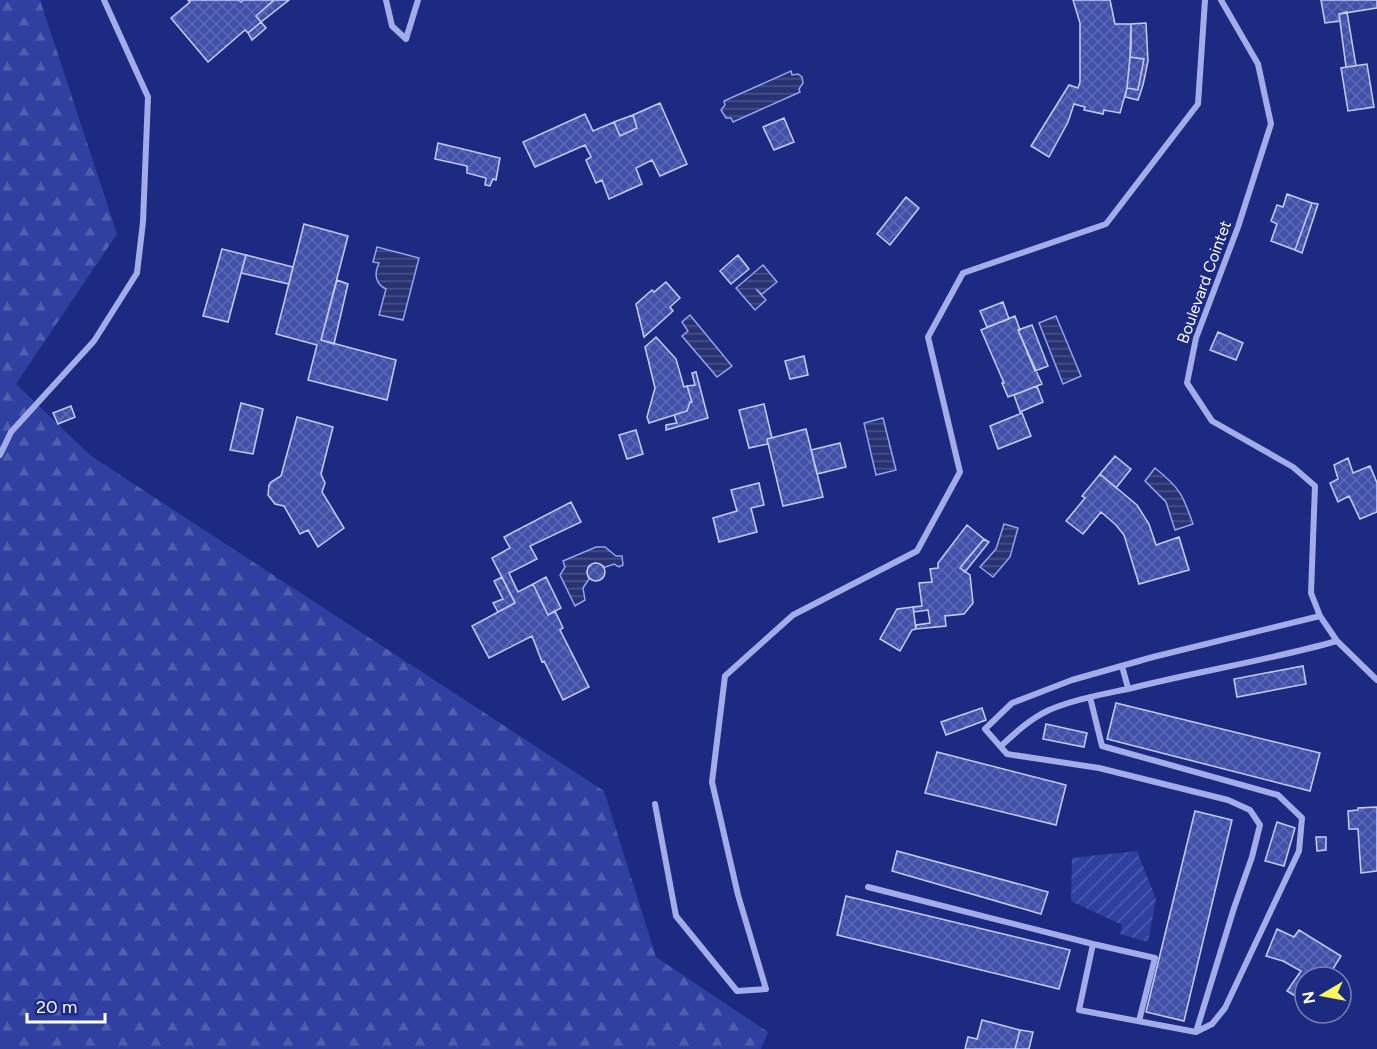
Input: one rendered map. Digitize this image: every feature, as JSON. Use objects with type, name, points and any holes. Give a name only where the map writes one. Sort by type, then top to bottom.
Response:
[{"type":"street","points":[[0,454],[11,432],[94,342],[136,273],[143,222],[148,97],[104,0]]},
{"type":"street","points":[[386,0],[392,26],[406,39],[418,0]]},
{"type":"street","points":[[655,804],[676,916],[737,991],[766,989],[738,895],[712,782],[725,676],[793,615],[917,551],[960,472],[928,337],[963,273],[1106,224],[1198,104],[1205,0]]},
{"type":"street","name":"Boulevard Cointet","points":[[1221,0],[1258,64],[1271,124],[1238,227],[1196,338],[1186,383],[1212,421],[1293,467],[1315,486],[1311,593],[1320,616],[1337,641],[1377,680]]},
{"type":"street","points":[[1196,1032],[1255,846],[1260,825],[1250,810],[1228,800],[1099,768],[1007,754],[985,729],[1012,703],[1072,680],[1320,616]]},
{"type":"street","points":[[1002,746],[1026,723],[1049,710],[1128,688],[1278,657],[1337,641]]},
{"type":"street","points":[[1122,666],[1128,688]]},
{"type":"street","points":[[1090,698],[1102,746],[1278,795],[1302,818],[1299,851],[1225,1008],[1212,1024],[1196,1032],[1079,1010],[1093,944]]},
{"type":"street","points":[[868,887],[1155,958],[1139,1021]]},
{"type":"green space","points":[[0,0],[40,0],[117,234],[16,384],[91,456],[604,791],[656,957],[768,1032],[761,1049],[0,1049]]},
{"type":"green space","points":[[1137,851],[1156,899],[1148,942],[1120,934],[1122,925],[1071,901],[1072,858]]},
{"type":"water","points":[[791,71],[792,75],[798,74],[802,77],[800,92],[733,122],[731,118],[726,118],[721,110],[725,105],[724,101]]},
{"type":"water","points":[[377,247],[419,258],[403,320],[379,315],[386,289],[376,278],[379,263],[373,262]]},
{"type":"water","points":[[763,265],[777,282],[762,294],[756,289],[766,300],[755,310],[736,288]]},
{"type":"water","points":[[690,315],[732,366],[717,377],[682,336],[688,331],[682,322]]},
{"type":"water","points":[[1056,316],[1081,376],[1063,384],[1039,323]]},
{"type":"water","points":[[883,418],[896,470],[876,475],[864,423]]},
{"type":"water","points":[[1155,468],[1180,493],[1193,524],[1175,530],[1166,502],[1145,481]]},
{"type":"water","points":[[1004,524],[1018,528],[1010,557],[993,577],[980,567],[996,549]]},
{"type":"water","points":[[596,547],[605,547],[616,556],[622,556],[623,565],[619,567],[614,564],[603,568],[595,563],[589,566],[587,572],[589,579],[583,588],[585,600],[575,606],[560,575],[565,567],[563,561]]},
{"type":"building","points":[[188,0],[239,0],[241,2],[243,0],[274,0],[256,16],[261,22],[248,33],[245,30],[208,62],[171,18],[190,2]]},
{"type":"building","points":[[274,0],[289,0],[261,22],[256,16]]},
{"type":"building","points":[[1073,0],[1110,0],[1115,24],[1131,24],[1127,88],[1120,113],[1104,110],[1103,114],[1084,110],[1085,107],[1074,104],[1068,122],[1049,157],[1031,146],[1069,85],[1078,88],[1080,82],[1080,23]]},
{"type":"building","points":[[1321,0],[1377,0],[1377,8],[1339,14],[1340,21],[1325,23]]},
{"type":"building","points":[[1347,12],[1356,66],[1346,67],[1339,14]]},
{"type":"building","points":[[261,22],[266,28],[252,40],[248,33]]},
{"type":"building","points":[[1146,23],[1148,61],[1138,100],[1125,97],[1127,88],[1138,90],[1144,59],[1130,57],[1131,24]]},
{"type":"building","points":[[1130,57],[1144,59],[1138,90],[1127,88]]},
{"type":"building","points":[[1367,64],[1374,107],[1348,111],[1341,68]]},
{"type":"building","points":[[660,103],[687,164],[660,176],[652,160],[636,168],[642,184],[609,199],[602,180],[596,183],[586,160],[591,157],[585,145],[535,167],[523,142],[585,114],[593,131],[614,122],[620,136],[637,128],[633,115]]},
{"type":"building","points":[[633,115],[637,128],[620,136],[614,122]]},
{"type":"building","points":[[784,118],[794,142],[774,150],[763,127]]},
{"type":"building","points":[[438,143],[500,158],[496,180],[493,179],[490,186],[485,185],[486,178],[467,173],[467,166],[435,159]]},
{"type":"building","points":[[1287,194],[1312,203],[1295,250],[1271,241],[1277,224],[1271,221],[1277,205],[1283,207]]},
{"type":"building","points":[[906,197],[919,208],[890,245],[877,234]]},
{"type":"building","points":[[1312,203],[1318,204],[1302,253],[1295,250]]},
{"type":"building","points":[[304,224],[348,236],[321,340],[396,360],[387,400],[308,380],[317,345],[276,334]]},
{"type":"building","points":[[222,249],[246,255],[228,322],[203,316]]},
{"type":"building","points":[[246,255],[293,267],[289,284],[241,273]]},
{"type":"building","points":[[738,255],[749,269],[731,284],[720,271]]},
{"type":"building","points":[[337,280],[348,284],[334,344],[321,340]]},
{"type":"building","points":[[666,282],[680,298],[670,307],[673,311],[644,337],[636,304],[652,290],[654,292]]},
{"type":"building","points":[[1003,302],[1009,319],[987,327],[980,311]]},
{"type":"building","points":[[1015,316],[1020,330],[1018,330],[1042,384],[1008,397],[981,330]]},
{"type":"building","points":[[1032,325],[1048,366],[1035,371],[1018,330]]},
{"type":"building","points":[[1218,332],[1243,343],[1236,360],[1210,350]]},
{"type":"building","points":[[656,337],[676,359],[684,387],[687,386],[692,402],[687,411],[649,423],[647,417],[655,388],[645,347]]},
{"type":"building","points":[[804,356],[808,375],[790,379],[785,361]]},
{"type":"building","points":[[696,372],[708,418],[666,430],[666,425],[677,423],[674,415],[687,411],[692,402],[687,386],[695,385],[692,373]]},
{"type":"building","points":[[1037,386],[1043,402],[1020,412],[1014,395]]},
{"type":"building","points":[[241,403],[263,409],[253,454],[230,450]]},
{"type":"building","points":[[764,404],[772,438],[767,439],[768,444],[749,448],[739,410]]},
{"type":"building","points":[[71,406],[75,417],[58,424],[53,413]]},
{"type":"building","points":[[1022,413],[1031,436],[998,449],[990,426]]},
{"type":"building","points":[[297,417],[333,427],[321,474],[325,483],[322,492],[344,528],[318,547],[308,530],[300,534],[284,506],[275,504],[268,495],[271,482],[281,476]]},
{"type":"building","points":[[806,429],[823,497],[783,506],[767,439]]},
{"type":"building","points":[[636,430],[643,454],[627,459],[619,435]]},
{"type":"building","points":[[840,443],[846,467],[817,474],[811,450]]},
{"type":"building","points":[[1115,456],[1131,469],[1116,488],[1100,474]]},
{"type":"building","points":[[1348,458],[1353,473],[1370,466],[1377,483],[1377,512],[1360,519],[1349,496],[1338,502],[1330,483],[1338,479],[1334,465]]},
{"type":"building","points":[[1100,474],[1137,505],[1149,524],[1156,545],[1179,537],[1189,570],[1139,584],[1124,535],[1101,512],[1083,534],[1066,521],[1085,498],[1082,496]]},
{"type":"building","points":[[759,483],[764,505],[751,508],[757,532],[719,542],[713,518],[737,511],[731,490]]},
{"type":"building","points":[[571,502],[581,522],[530,546],[537,559],[509,573],[518,592],[533,584],[548,615],[555,611],[563,628],[560,630],[589,687],[563,700],[544,661],[542,662],[532,636],[489,658],[472,626],[515,603],[492,558],[510,548],[504,537]]},
{"type":"building","points":[[967,525],[984,539],[960,568],[970,575],[973,603],[964,614],[945,616],[946,626],[916,629],[916,625],[930,623],[928,610],[914,612],[913,607],[922,606],[919,583],[932,582],[930,569],[938,568],[938,563]]},
{"type":"building","points":[[984,539],[989,542],[965,572],[960,568]]},
{"type":"building","points":[[596,563],[602,566],[605,572],[602,578],[596,581],[590,578],[587,572],[590,566]]},
{"type":"building","points":[[502,577],[515,603],[498,612],[493,603],[503,599],[494,581]]},
{"type":"building","points":[[546,577],[561,608],[548,615],[533,584]]},
{"type":"building","points":[[913,607],[916,629],[912,630],[900,651],[880,639],[897,609]]},
{"type":"building","points":[[1303,666],[1306,684],[1237,697],[1234,679]]},
{"type":"building","points":[[1116,703],[1320,753],[1310,791],[1107,739]]},
{"type":"building","points":[[982,708],[986,720],[946,735],[941,722]]},
{"type":"building","points":[[1046,724],[1087,733],[1084,747],[1043,739]]},
{"type":"building","points":[[937,752],[1066,785],[1056,825],[925,793]]},
{"type":"building","points":[[1377,807],[1377,871],[1361,873],[1358,829],[1349,829],[1348,811]]},
{"type":"building","points":[[1195,811],[1232,820],[1184,1021],[1146,1012]]},
{"type":"building","points":[[1277,822],[1295,828],[1284,866],[1265,861]]},
{"type":"building","points":[[1316,837],[1326,837],[1326,850],[1317,851]]},
{"type":"building","points":[[897,851],[1048,892],[1041,914],[892,871]]},
{"type":"building","points":[[846,896],[1070,950],[1059,989],[837,935]]},
{"type":"building","points":[[1277,929],[1294,937],[1299,930],[1341,956],[1335,965],[1293,967],[1266,956]]},
{"type":"building","points":[[1293,982],[1293,995],[1287,991]]},
{"type":"building","points":[[982,1020],[1020,1030],[1015,1049],[965,1049],[968,1037],[977,1039]]},
{"type":"building","points":[[1020,1030],[1033,1032],[1029,1049],[1015,1049]]}]
